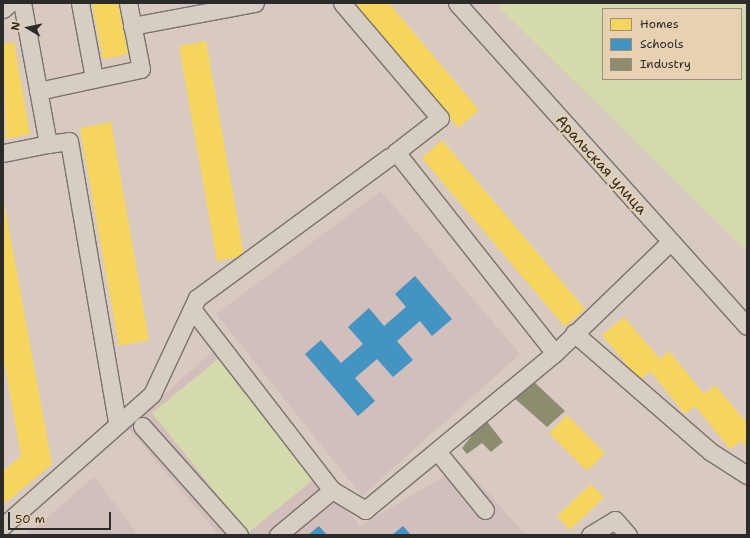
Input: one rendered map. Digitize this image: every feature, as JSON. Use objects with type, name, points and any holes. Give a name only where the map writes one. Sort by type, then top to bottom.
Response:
[{"type":"street","points":[[3,9],[10,3]]},
{"type":"street","points":[[22,3],[48,144]]},
{"type":"street","points":[[80,3],[94,78]]},
{"type":"street","points":[[38,91],[141,68],[128,3]]},
{"type":"street","points":[[132,26],[195,8],[255,3]]},
{"type":"street","points":[[342,3],[440,118],[396,152],[555,353]]},
{"type":"street","name":"Аральская улица","points":[[458,3],[670,242],[747,326]]},
{"type":"street","points":[[3,153],[69,141],[116,423]]},
{"type":"street","points":[[3,526],[116,423],[152,394],[197,298],[389,157]]},
{"type":"street","points":[[192,309],[332,490],[365,510],[555,353],[670,242]]},
{"type":"street","points":[[574,333],[712,452],[747,475]]},
{"type":"street","points":[[142,426],[239,535]]},
{"type":"street","points":[[436,451],[485,510]]},
{"type":"street","points":[[278,535],[332,490]]},
{"type":"street","points":[[590,535],[615,520],[628,535]]},
{"type":"shaded area","points":[[381,191],[520,354],[362,496],[216,314]]},
{"type":"shaded area","points":[[219,346],[360,526],[463,465],[526,535],[219,535],[127,427]]},
{"type":"shaded area","points":[[94,477],[138,535],[27,535]]},
{"type":"green space","points":[[495,3],[747,3],[747,252]]},
{"type":"green space","points":[[218,359],[314,479],[248,533],[152,413]]},
{"type":"building: Homes","points":[[92,3],[118,3],[128,54],[103,59]]},
{"type":"building: Homes","points":[[354,3],[389,3],[479,110],[458,128]]},
{"type":"building: Homes","points":[[206,41],[244,256],[217,261],[179,46]]},
{"type":"building: Homes","points":[[14,42],[30,134],[6,139],[3,44]]},
{"type":"building: Homes","points":[[111,122],[149,340],[119,346],[80,128]]},
{"type":"building: Homes","points":[[442,140],[585,309],[565,327],[422,158]]},
{"type":"building: Homes","points":[[4,202],[52,464],[3,505],[3,471],[21,456],[3,355]]},
{"type":"building: Homes","points":[[624,317],[660,359],[669,351],[704,394],[715,385],[747,423],[747,448],[741,441],[730,449],[695,406],[685,414],[650,371],[640,380],[602,335]]},
{"type":"building: Homes","points":[[567,415],[605,453],[587,471],[549,433]]},
{"type":"building: Homes","points":[[591,484],[604,497],[570,530],[557,516]]},
{"type":"building: Schools","points":[[415,276],[452,319],[432,336],[420,321],[397,341],[413,360],[393,377],[377,359],[355,378],[375,401],[358,416],[305,354],[321,340],[341,363],[363,344],[348,327],[369,308],[384,326],[406,307],[395,294]]},
{"type":"building: Schools","points":[[319,526],[327,535],[308,535]]},
{"type":"building: Schools","points":[[403,526],[411,535],[392,535]]},
{"type":"building: Industry","points":[[533,381],[565,411],[547,427],[513,397]]},
{"type":"building: Industry","points":[[485,419],[503,442],[491,452],[482,443],[467,454],[462,448]]}]
